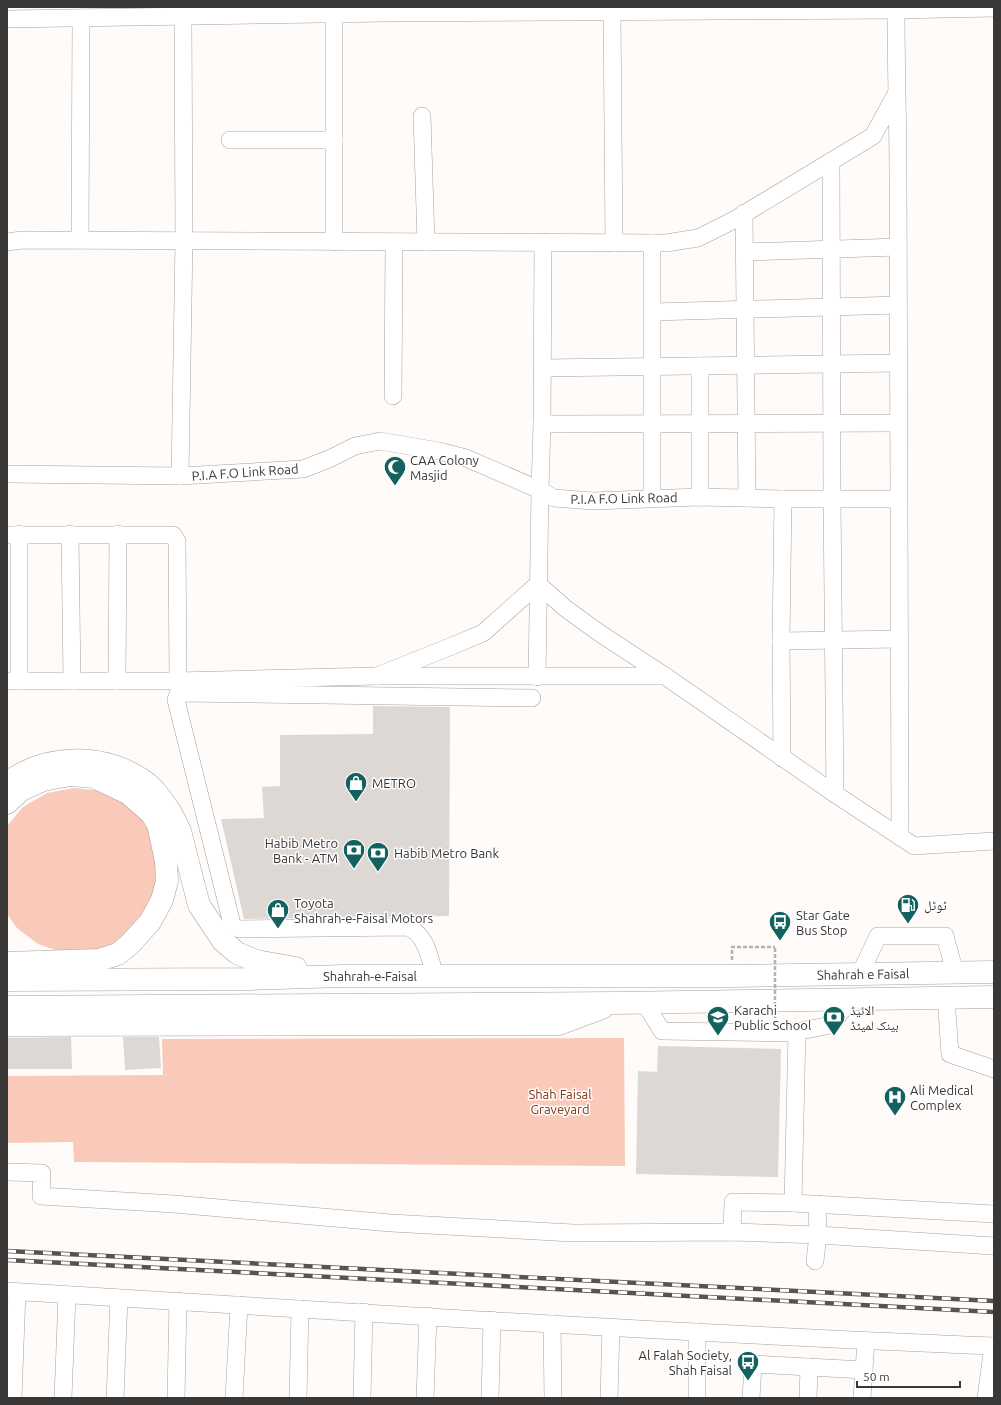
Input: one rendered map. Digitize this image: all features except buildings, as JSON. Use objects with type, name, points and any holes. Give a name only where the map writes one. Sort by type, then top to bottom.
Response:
[{"type":"main road","points":[[7,783],[15,777],[35,767],[57,762],[78,760],[101,762],[120,768],[141,779],[157,793],[165,819],[166,861],[166,880],[162,900],[150,922],[130,944],[118,954],[99,960],[7,963]]},
{"type":"main road","points":[[7,803],[21,790],[43,780],[70,775],[94,776],[128,793],[151,813],[165,819],[180,831],[199,905],[223,941],[237,953],[256,961],[343,976]]},
{"type":"main road","points":[[962,973],[994,964]]},
{"type":"main road","name":"Shahrah e Faisal","points":[[732,976],[994,972]]},
{"type":"main road","name":"Shahrah-e-Faisal","points":[[7,980],[249,979],[343,976],[732,976]]},
{"type":"main road","name":"Shahrah e Faisal","points":[[616,1003],[994,997]]},
{"type":"main road","points":[[7,1007],[616,1003]]},
{"type":"main road","points":[[7,1025],[559,1024],[616,1003]]},
{"type":"street","points":[[7,19],[183,17],[466,10],[612,12],[854,8],[896,10],[994,8]]},
{"type":"street","points":[[896,10],[898,173],[900,837]]},
{"type":"street","points":[[612,12],[614,243]]},
{"type":"street","points":[[334,14],[334,242]]},
{"type":"street","points":[[180,476],[184,241],[183,17]]},
{"type":"street","points":[[80,240],[81,18]]},
{"type":"street","points":[[7,242],[22,240],[80,240],[666,243],[698,238],[744,213],[873,136],[896,94]]},
{"type":"street","points":[[422,116],[426,242]]},
{"type":"street","points":[[230,140],[334,140]]},
{"type":"street","points":[[831,161],[835,794]]},
{"type":"street","points":[[744,213],[747,498]]},
{"type":"street","points":[[393,396],[394,242]]},
{"type":"street","points":[[537,677],[543,368],[543,242]]},
{"type":"street","points":[[652,243],[652,498]]},
{"type":"street","points":[[745,252],[898,247]]},
{"type":"street","points":[[653,312],[898,305]]},
{"type":"street","points":[[543,368],[898,363]]},
{"type":"street","points":[[700,366],[700,497]]},
{"type":"street","points":[[542,424],[898,423]]},
{"type":"street","name":"P.I.A F.O Link Road","points":[[7,474],[180,476],[303,469],[330,459],[355,446],[380,441],[439,451],[466,458],[540,490],[554,498],[562,499],[593,501],[700,497],[898,499]]},
{"type":"street","points":[[782,758],[781,641],[783,499]]},
{"type":"street","points":[[178,681],[176,541],[173,535],[13,534],[13,681],[178,681],[377,676],[665,676]]},
{"type":"street","points":[[70,534],[72,681]]},
{"type":"street","points":[[117,681],[118,534]]},
{"type":"street","points":[[377,676],[483,633],[538,584]]},
{"type":"street","points":[[538,584],[566,608],[598,632],[665,676],[835,794],[914,846],[994,841]]},
{"type":"street","points":[[781,641],[899,639]]},
{"type":"street","points":[[435,976],[428,952],[419,935],[414,929],[407,927],[239,929],[232,924],[176,700],[178,694],[532,698]]},
{"type":"street","points":[[860,974],[878,936],[945,936],[962,973]]},
{"type":"street","points":[[946,997],[950,1054],[994,1069]]},
{"type":"street","points":[[644,1002],[662,1031],[790,1033],[831,1025],[850,1000]]},
{"type":"street","points":[[793,1203],[797,1031]]},
{"type":"street","points":[[7,1172],[42,1172],[42,1196],[174,1204],[391,1223],[573,1232],[732,1232],[818,1235],[994,1246]]},
{"type":"street","points":[[732,1232],[733,1202],[817,1204],[994,1214]]},
{"type":"street","points":[[815,1261],[818,1235],[817,1204]]},
{"type":"street","points":[[13,1398],[12,1291],[552,1324],[866,1341],[993,1346],[986,1398]]},
{"type":"street","points":[[63,1398],[67,1295]]},
{"type":"street","points":[[116,1398],[119,1298]]},
{"type":"street","points":[[176,1398],[178,1301]]},
{"type":"street","points":[[234,1398],[238,1305]]},
{"type":"street","points":[[298,1398],[300,1309]]},
{"type":"street","points":[[362,1398],[364,1312]]},
{"type":"street","points":[[425,1398],[428,1316]]},
{"type":"street","points":[[490,1398],[492,1320]]},
{"type":"street","points":[[552,1324],[553,1398]]},
{"type":"street","points":[[609,1398],[611,1327]]},
{"type":"street","points":[[697,1332],[697,1398]]},
{"type":"street","points":[[862,1398],[866,1341]]},
{"type":"street","points":[[751,1398],[753,1364],[864,1370]]},
{"type":"street","points":[[808,1398],[809,1367]]},
{"type":"path","points":[[732,947],[775,947],[775,1024]]},
{"type":"green space","points":[[74,788],[102,791],[127,804],[146,824],[158,849],[160,877],[153,904],[116,944],[90,952],[64,953],[38,944],[17,928],[7,914],[7,826],[23,807],[47,793]]},
{"type":"green space","name":"Shah Faisal Graveyard","points":[[624,1038],[625,1166],[74,1162],[73,1142],[7,1143],[7,1076],[163,1075],[162,1039]]},
{"type":"railway","points":[[7,1251],[994,1301]]},
{"type":"railway","points":[[7,1260],[994,1312]]},
{"type":"place","name":"CAA Colony Masjid","points":[[395,486]]},
{"type":"place","name":"METRO","points":[[356,802]]},
{"type":"place","name":"Habib Metro Bank - ATM","points":[[354,870]]},
{"type":"place","name":"Habib Metro Bank","points":[[378,872]]},
{"type":"place","name":"ٹوٹل","points":[[908,924]]},
{"type":"place","name":"Toyota Shahrah-e-Faisal Motors","points":[[278,930]]},
{"type":"place","name":"Star Gate Bus Stop","points":[[780,942]]},
{"type":"place","name":"Karachi Public School","points":[[718,1036]]},
{"type":"place","name":"الائیڈ بینک لمیٹڈ","points":[[834,1036]]},
{"type":"place","name":"Ali Medical Complex","points":[[895,1116]]},
{"type":"place","name":"Al Falah Society, Shah Faisal","points":[[748,1382]]}]
